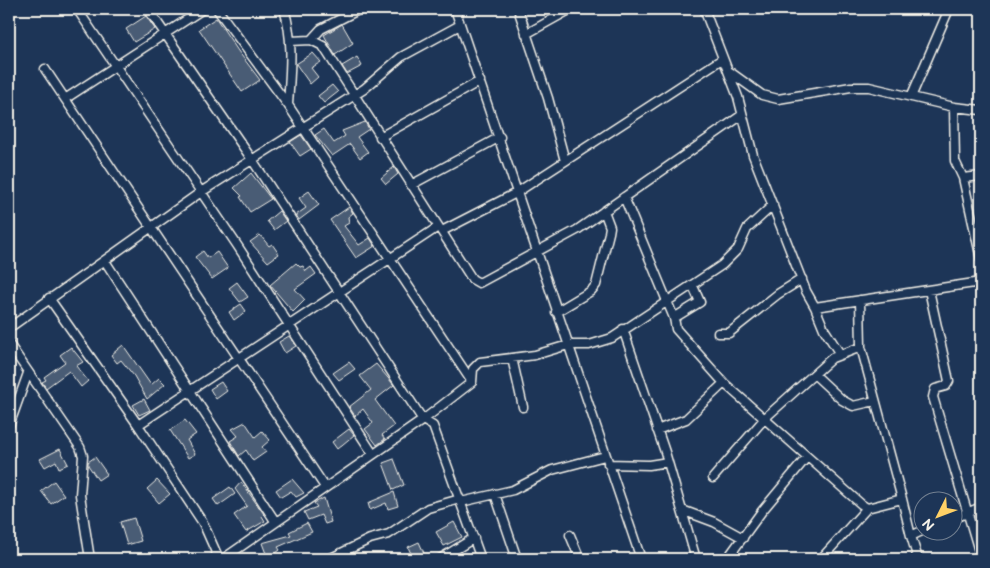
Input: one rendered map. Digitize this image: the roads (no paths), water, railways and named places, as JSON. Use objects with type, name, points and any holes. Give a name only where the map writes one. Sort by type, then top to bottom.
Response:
[{"type":"street","points":[[77,9],[114,67],[201,192],[373,454]]},
{"type":"street","points":[[148,9],[164,35],[253,160],[423,420],[433,426],[482,559]]},
{"type":"street","points":[[65,99],[203,9]]},
{"type":"street","points":[[217,9],[288,105],[388,259],[472,382]]},
{"type":"street","points":[[284,9],[292,58],[288,105]]},
{"type":"street","points":[[311,40],[321,29],[360,9]]},
{"type":"street","points":[[455,9],[500,137],[516,193],[641,559]]},
{"type":"street","points":[[518,9],[548,98],[565,161]]},
{"type":"street","points":[[526,34],[571,9]]},
{"type":"street","points":[[704,9],[722,59],[729,71],[753,155],[810,302],[815,307],[824,329],[840,354]]},
{"type":"street","points":[[911,97],[949,9]]},
{"type":"street","points":[[9,328],[201,192],[375,81],[401,56],[460,24]]},
{"type":"street","points":[[290,41],[311,40],[324,46],[353,95],[440,229],[476,282],[482,283],[577,230],[742,115]]},
{"type":"street","points":[[138,425],[388,259],[440,229],[516,193],[722,59]]},
{"type":"street","points":[[45,69],[325,487]]},
{"type":"street","points":[[729,71],[770,98],[778,99],[851,87],[869,87],[954,107],[981,110]]},
{"type":"street","points":[[380,137],[480,81]]},
{"type":"street","points":[[954,107],[956,161],[964,178],[981,259]]},
{"type":"street","points":[[411,185],[500,137]]},
{"type":"street","points":[[964,178],[981,176]]},
{"type":"street","points":[[624,197],[674,318],[676,329],[724,383],[867,508]]},
{"type":"street","points":[[223,559],[275,521],[423,420],[472,382],[473,369],[480,362],[535,354],[568,345],[589,345],[612,338],[666,301],[692,286],[734,254],[747,229],[773,205]]},
{"type":"street","points":[[556,312],[591,291],[596,285],[607,246],[610,227],[604,211]]},
{"type":"street","points":[[105,261],[275,521]]},
{"type":"street","points":[[718,333],[729,332],[778,294],[802,279]]},
{"type":"street","points":[[815,307],[981,282]]},
{"type":"street","points":[[674,318],[700,302],[692,286]]},
{"type":"street","points":[[929,290],[949,381],[946,386],[935,389],[933,397],[981,558]]},
{"type":"street","points":[[49,298],[138,425],[203,523],[219,559]]},
{"type":"street","points":[[860,300],[861,346],[910,536],[918,559]]},
{"type":"street","points":[[623,329],[668,462],[696,559]]},
{"type":"street","points":[[9,344],[80,447],[83,456],[80,495],[90,559]]},
{"type":"street","points":[[713,478],[765,418],[814,374],[840,354],[861,346]]},
{"type":"street","points":[[512,358],[523,407]]},
{"type":"street","points":[[9,426],[28,373]]},
{"type":"street","points":[[814,374],[842,400],[852,406],[875,401]]},
{"type":"street","points":[[657,430],[686,419],[724,383]]},
{"type":"street","points":[[727,559],[807,457]]},
{"type":"street","points":[[329,559],[345,556],[394,532],[428,508],[513,490],[552,470],[606,460],[649,465],[668,462]]},
{"type":"street","points":[[495,494],[517,559]]},
{"type":"street","points":[[821,559],[867,508],[902,499]]},
{"type":"street","points":[[962,515],[981,507]]},
{"type":"street","points":[[682,510],[714,522],[742,538]]},
{"type":"street","points":[[570,535],[580,559]]},
{"type":"street","points":[[440,559],[474,538]]}]
